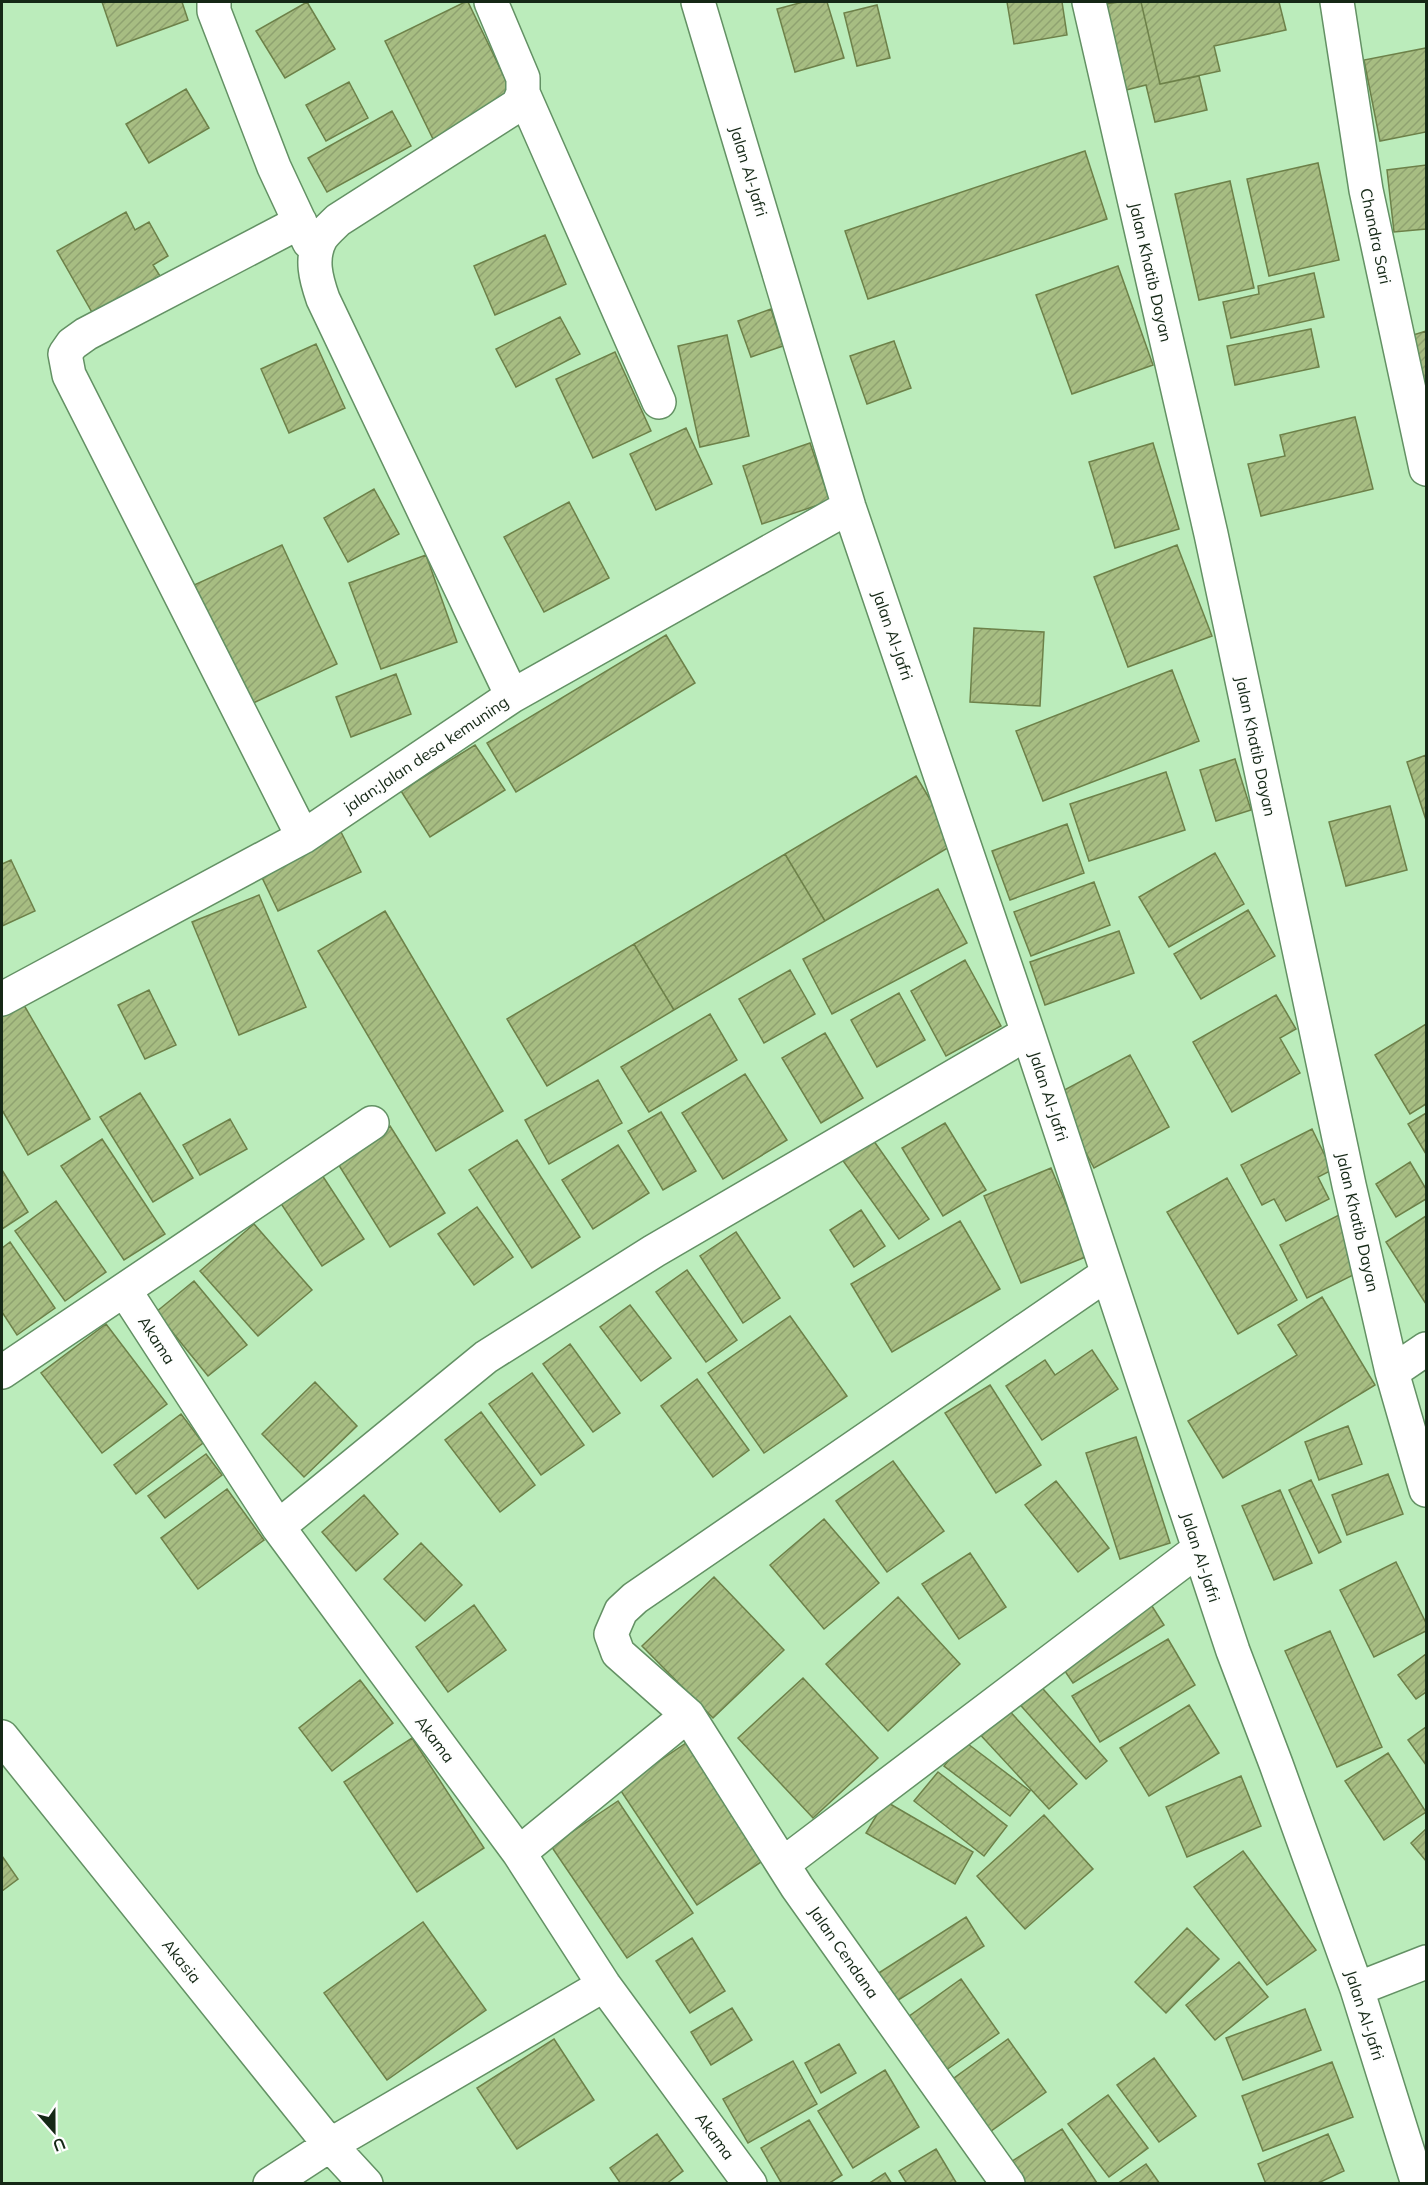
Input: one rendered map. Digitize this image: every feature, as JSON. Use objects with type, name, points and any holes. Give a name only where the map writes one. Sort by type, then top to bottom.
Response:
[{"type":"street","points":[[214,2],[214,11],[274,167],[315,255]]},
{"type":"street","points":[[491,2],[523,78],[523,93],[518,105],[338,220],[321,237],[315,255],[315,277],[323,299],[512,696]]},
{"type":"street","name":"Jalan Al-Jafri","points":[[698,2],[849,507],[1028,1033],[1233,1651],[1357,1989],[1418,2184]]},
{"type":"street","name":"Jalan Khatib Dayan","points":[[1089,2],[1208,523],[1347,1173],[1392,1372],[1426,1490]]},
{"type":"street","name":"Chandra Sari","points":[[1337,2],[1366,190],[1426,469]]},
{"type":"street","points":[[523,93],[659,402]]},
{"type":"street","points":[[300,222],[86,334],[72,344],[65,354],[69,375],[303,837]]},
{"type":"street","name":"jalan;Jalan desa kemuning","points":[[2,999],[303,837],[512,696],[849,507]]},
{"type":"street","points":[[278,1527],[486,1357],[654,1251],[1028,1033]]},
{"type":"street","points":[[2,1372],[126,1291],[372,1123]]},
{"type":"street","name":"Jalan Cendana","points":[[1008,2184],[783,1864],[688,1714],[618,1653],[610,1634],[621,1611],[635,1598],[1107,1274]]},
{"type":"street","name":"Akama","points":[[126,1291],[278,1527],[519,1853],[604,1985],[750,2184]]},
{"type":"street","points":[[1392,1372],[1426,1349]]},
{"type":"street","points":[[783,1864],[1199,1549]]},
{"type":"street","points":[[519,1853],[688,1714]]},
{"type":"street","name":"Akasia","points":[[2,1737],[330,2145],[366,2184]]},
{"type":"street","points":[[1357,1989],[1426,1962]]},
{"type":"street","points":[[270,2184],[330,2145],[604,1985]]},
{"type":"building","points":[[102,2],[182,2],[188,20],[117,46]]},
{"type":"building","points":[[307,2],[335,49],[285,78],[256,31]]},
{"type":"building","points":[[468,2],[515,99],[433,139],[385,41]]},
{"type":"building","points":[[803,2],[827,2],[844,58],[795,72],[777,9]]},
{"type":"building","points":[[1007,2],[1062,2],[1067,35],[1014,44]]},
{"type":"building","points":[[1141,2],[1160,84],[1199,76],[1207,110],[1155,122],[1146,85],[1126,90],[1106,4]]},
{"type":"building","points":[[1141,2],[1279,2],[1286,30],[1214,46],[1220,71],[1160,84]]},
{"type":"building","points":[[877,5],[890,58],[857,66],[844,13]]},
{"type":"building","points":[[1426,48],[1426,132],[1380,141],[1364,60]]},
{"type":"building","points":[[349,82],[368,118],[326,141],[306,105]]},
{"type":"building","points":[[186,89],[209,128],[149,163],[126,124]]},
{"type":"building","points":[[392,111],[411,146],[327,192],[308,158]]},
{"type":"building","points":[[1085,151],[1107,219],[868,299],[845,231]]},
{"type":"building","points":[[1318,163],[1339,260],[1269,276],[1247,179]]},
{"type":"building","points":[[1426,165],[1426,229],[1394,232],[1387,170]]},
{"type":"building","points":[[1230,181],[1254,288],[1199,300],[1175,194]]},
{"type":"building","points":[[126,212],[135,230],[149,222],[168,256],[153,265],[160,276],[93,314],[57,251]]},
{"type":"building","points":[[545,235],[566,284],[495,315],[474,266]]},
{"type":"building","points":[[1118,266],[1153,365],[1072,394],[1036,295]]},
{"type":"building","points":[[1314,273],[1324,317],[1231,338],[1223,302],[1259,294],[1258,286]]},
{"type":"building","points":[[771,309],[783,346],[751,357],[738,321]]},
{"type":"building","points":[[560,317],[580,354],[516,387],[496,349]]},
{"type":"building","points":[[1311,329],[1319,367],[1235,385],[1227,346]]},
{"type":"building","points":[[1426,331],[1426,402],[1410,336]]},
{"type":"building","points":[[727,335],[749,436],[700,447],[678,346]]},
{"type":"building","points":[[894,341],[911,388],[867,404],[850,356]]},
{"type":"building","points":[[316,344],[345,408],[289,433],[261,369]]},
{"type":"building","points":[[615,352],[651,431],[593,458],[556,379]]},
{"type":"building","points":[[1355,417],[1373,489],[1261,516],[1248,464],[1285,456],[1280,435]]},
{"type":"building","points":[[686,428],[712,484],[656,510],[630,454]]},
{"type":"building","points":[[810,443],[830,501],[762,524],[743,466]]},
{"type":"building","points":[[1153,443],[1179,529],[1115,548],[1089,462]]},
{"type":"building","points":[[374,489],[399,534],[348,562],[324,518]]},
{"type":"building","points":[[569,502],[609,578],[544,612],[504,537]]},
{"type":"building","points":[[282,545],[337,664],[249,705],[194,585]]},
{"type":"building","points":[[1177,545],[1212,636],[1128,667],[1094,577]]},
{"type":"building","points":[[426,555],[457,642],[381,669],[349,583]]},
{"type":"building","points":[[974,628],[1044,632],[1040,706],[970,702]]},
{"type":"building","points":[[666,635],[695,683],[516,792],[487,743]]},
{"type":"building","points":[[1172,670],[1199,741],[1043,801],[1016,731]]},
{"type":"building","points":[[396,674],[411,714],[351,737],[336,697]]},
{"type":"building","points":[[475,745],[505,790],[430,837],[401,791]]},
{"type":"building","points":[[1426,755],[1426,820],[1407,762]]},
{"type":"building","points":[[1235,759],[1251,810],[1216,821],[1200,770]]},
{"type":"building","points":[[1166,772],[1185,830],[1089,861],[1070,804]]},
{"type":"building","points":[[916,776],[956,843],[825,921],[785,854]]},
{"type":"building","points":[[1390,806],[1407,870],[1346,886],[1329,822]]},
{"type":"building","points":[[1067,824],[1084,873],[1010,900],[992,851]]},
{"type":"building","points":[[339,828],[361,872],[278,911],[257,867]]},
{"type":"building","points":[[1215,853],[1244,904],[1169,947],[1139,897]]},
{"type":"building","points":[[785,854],[825,921],[674,1010],[634,944]]},
{"type":"building","points":[[11,860],[35,911],[2,926],[2,864]]},
{"type":"building","points":[[1094,882],[1110,925],[1031,956],[1014,912]]},
{"type":"building","points":[[938,889],[967,943],[832,1014],[803,959]]},
{"type":"building","points":[[259,895],[306,1007],[239,1035],[192,922]]},
{"type":"building","points":[[1248,910],[1275,956],[1201,999],[1174,954]]},
{"type":"building","points":[[385,911],[503,1111],[436,1151],[318,951]]},
{"type":"building","points":[[1119,931],[1134,973],[1045,1005],[1030,962]]},
{"type":"building","points":[[634,944],[674,1010],[547,1086],[507,1019]]},
{"type":"building","points":[[965,960],[1001,1026],[946,1056],[911,991]]},
{"type":"building","points":[[790,970],[815,1014],[764,1043],[739,999]]},
{"type":"building","points":[[149,990],[176,1045],[145,1059],[118,1005]]},
{"type":"building","points":[[899,993],[925,1040],[877,1067],[851,1020]]},
{"type":"building","points":[[1276,995],[1296,1029],[1280,1038],[1300,1073],[1232,1112],[1193,1042]]},
{"type":"building","points":[[21,1000],[90,1119],[28,1155],[2,1110],[2,1011]]},
{"type":"building","points":[[710,1014],[737,1060],[649,1112],[621,1067]]},
{"type":"building","points":[[1426,1024],[1426,1104],[1410,1114],[1375,1055]]},
{"type":"building","points":[[825,1033],[863,1098],[821,1123],[782,1058]]},
{"type":"building","points":[[1130,1055],[1169,1127],[1094,1168],[1055,1095]]},
{"type":"building","points":[[745,1074],[787,1140],[723,1179],[682,1113]]},
{"type":"building","points":[[598,1080],[622,1123],[549,1164],[525,1120]]},
{"type":"building","points":[[140,1093],[193,1178],[153,1202],[100,1117]]},
{"type":"building","points":[[661,1112],[696,1171],[663,1190],[628,1131]]},
{"type":"building","points":[[1426,1113],[1426,1154],[1408,1124]]},
{"type":"building","points":[[230,1119],[247,1149],[200,1175],[183,1145]]},
{"type":"building","points":[[945,1123],[986,1190],[943,1216],[902,1148]]},
{"type":"building","points":[[390,1126],[445,1213],[390,1247],[335,1159]]},
{"type":"building","points":[[1312,1129],[1332,1170],[1318,1177],[1329,1199],[1286,1221],[1274,1199],[1262,1205],[1241,1165]]},
{"type":"building","points":[[871,1137],[929,1219],[899,1239],[841,1158]]},
{"type":"building","points":[[102,1139],[165,1234],[124,1260],[61,1166]]},
{"type":"building","points":[[517,1140],[580,1237],[532,1268],[469,1170]]},
{"type":"building","points":[[618,1145],[649,1193],[593,1229],[562,1180]]},
{"type":"building","points":[[1410,1162],[1426,1189],[1426,1199],[1396,1217],[1376,1184]]},
{"type":"building","points":[[1051,1168],[1088,1256],[1021,1283],[984,1196]]},
{"type":"building","points":[[2,1170],[28,1212],[2,1229]]},
{"type":"building","points":[[320,1172],[364,1239],[322,1266],[278,1199]]},
{"type":"building","points":[[1227,1178],[1297,1300],[1238,1334],[1167,1212]]},
{"type":"building","points":[[56,1201],[106,1272],[65,1301],[15,1231]]},
{"type":"building","points":[[477,1207],[513,1257],[474,1285],[438,1234]]},
{"type":"building","points":[[861,1210],[885,1246],[854,1267],[830,1230]]},
{"type":"building","points":[[1339,1215],[1367,1268],[1307,1298],[1280,1245]]},
{"type":"building","points":[[1426,1216],[1426,1304],[1386,1242]]},
{"type":"building","points":[[960,1221],[1000,1289],[892,1352],[851,1284]]},
{"type":"building","points":[[254,1224],[312,1290],[258,1336],[200,1271]]},
{"type":"building","points":[[736,1232],[780,1298],[743,1323],[700,1256]]},
{"type":"building","points":[[10,1242],[55,1308],[17,1335],[2,1312],[2,1248]]},
{"type":"building","points":[[687,1270],[737,1340],[706,1362],[656,1292]]},
{"type":"building","points":[[194,1281],[247,1345],[208,1376],[156,1312]]},
{"type":"building","points":[[1322,1297],[1375,1385],[1223,1478],[1188,1421],[1297,1355],[1278,1325]]},
{"type":"building","points":[[630,1305],[671,1358],[641,1381],[600,1327]]},
{"type":"building","points":[[790,1316],[847,1396],[764,1453],[708,1373]]},
{"type":"building","points":[[106,1324],[167,1404],[102,1453],[41,1373]]},
{"type":"building","points":[[570,1344],[620,1413],[593,1432],[543,1364]]},
{"type":"building","points":[[1092,1350],[1118,1389],[1042,1440],[1006,1386],[1045,1360],[1055,1375]]},
{"type":"building","points":[[532,1373],[584,1445],[541,1475],[489,1404]]},
{"type":"building","points":[[697,1379],[749,1450],[713,1477],[661,1406]]},
{"type":"building","points":[[315,1382],[357,1426],[304,1477],[262,1434]]},
{"type":"building","points":[[990,1385],[1041,1465],[996,1493],[945,1413]]},
{"type":"building","points":[[481,1412],[535,1485],[500,1512],[445,1440]]},
{"type":"building","points":[[181,1414],[203,1443],[136,1494],[114,1465]]},
{"type":"building","points":[[1348,1426],[1362,1464],[1319,1480],[1305,1442]]},
{"type":"building","points":[[1136,1437],[1170,1543],[1120,1559],[1086,1453]]},
{"type":"building","points":[[206,1454],[222,1475],[165,1518],[148,1496]]},
{"type":"building","points":[[893,1461],[944,1531],[887,1572],[836,1501]]},
{"type":"building","points":[[1388,1474],[1403,1514],[1347,1535],[1332,1495]]},
{"type":"building","points":[[1311,1480],[1341,1542],[1319,1553],[1289,1490]]},
{"type":"building","points":[[1056,1481],[1109,1548],[1078,1572],[1025,1505]]},
{"type":"building","points":[[227,1489],[264,1540],[198,1589],[161,1538]]},
{"type":"building","points":[[1280,1490],[1312,1563],[1274,1580],[1242,1506]]},
{"type":"building","points":[[364,1495],[398,1534],[356,1571],[322,1532]]},
{"type":"building","points":[[824,1519],[879,1583],[824,1629],[770,1565]]},
{"type":"building","points":[[421,1543],[462,1585],[425,1621],[384,1579]]},
{"type":"building","points":[[970,1553],[1006,1607],[959,1639],[922,1584]]},
{"type":"building","points":[[1396,1562],[1426,1623],[1426,1631],[1374,1657],[1340,1590]]},
{"type":"building","points":[[714,1577],[784,1650],[713,1718],[642,1646]]},
{"type":"building","points":[[898,1597],[960,1664],[888,1731],[826,1664]]},
{"type":"building","points":[[1150,1603],[1164,1625],[1073,1683],[1058,1661]]},
{"type":"building","points":[[474,1605],[506,1650],[448,1692],[416,1647]]},
{"type":"building","points":[[1330,1631],[1382,1747],[1337,1767],[1285,1651]]},
{"type":"building","points":[[1168,1639],[1195,1685],[1100,1742],[1072,1696]]},
{"type":"building","points":[[1426,1654],[1426,1692],[1416,1699],[1398,1675]]},
{"type":"building","points":[[803,1678],[878,1758],[813,1818],[738,1738]]},
{"type":"building","points":[[360,1680],[393,1723],[332,1771],[299,1728]]},
{"type":"building","points":[[1036,1681],[1107,1761],[1086,1779],[1015,1699]]},
{"type":"building","points":[[1003,1704],[1077,1784],[1049,1809],[975,1729]]},
{"type":"building","points":[[1189,1705],[1219,1753],[1149,1796],[1120,1748]]},
{"type":"building","points":[[1426,1727],[1426,1765],[1408,1740]]},
{"type":"building","points":[[412,1738],[484,1848],[417,1892],[344,1782]]},
{"type":"building","points":[[689,1741],[767,1858],[697,1905],[619,1788]]},
{"type":"building","points":[[964,1741],[1030,1791],[1010,1816],[944,1766]]},
{"type":"building","points":[[1388,1753],[1426,1812],[1384,1840],[1345,1781]]},
{"type":"building","points":[[938,1772],[1007,1826],[984,1856],[914,1801]]},
{"type":"building","points":[[1241,1776],[1261,1826],[1187,1857],[1166,1807]]},
{"type":"building","points":[[618,1801],[693,1913],[627,1958],[551,1846]]},
{"type":"building","points":[[885,1801],[973,1852],[955,1884],[866,1833]]},
{"type":"building","points":[[1044,1815],[1093,1869],[1025,1929],[977,1876]]},
{"type":"building","points":[[1426,1829],[1426,1861],[1411,1843]]},
{"type":"building","points":[[1243,1851],[1316,1950],[1267,1985],[1194,1887]]},
{"type":"building","points":[[2,1856],[18,1879],[2,1891]]},
{"type":"building","points":[[966,1917],[984,1946],[892,2004],[874,1976]]},
{"type":"building","points":[[423,1922],[486,2010],[387,2080],[324,1993]]},
{"type":"building","points":[[1187,1928],[1219,1959],[1166,2013],[1135,1982]]},
{"type":"building","points":[[692,1938],[725,1991],[690,2013],[656,1961]]},
{"type":"building","points":[[1239,1962],[1268,1997],[1215,2040],[1186,2005]]},
{"type":"building","points":[[961,1979],[999,2033],[939,2075],[901,2022]]},
{"type":"building","points":[[732,2008],[752,2040],[711,2065],[691,2032]]},
{"type":"building","points":[[1305,2009],[1321,2050],[1243,2080],[1226,2038]]},
{"type":"building","points":[[554,2039],[594,2100],[517,2149],[477,2088]]},
{"type":"building","points":[[1008,2039],[1046,2092],[980,2139],[943,2086]]},
{"type":"building","points":[[839,2044],[856,2073],[821,2093],[805,2063]]},
{"type":"building","points":[[1154,2058],[1196,2116],[1159,2142],[1117,2085]]},
{"type":"building","points":[[793,2061],[817,2104],[748,2143],[723,2099]]},
{"type":"building","points":[[1332,2062],[1353,2117],[1263,2151],[1242,2096]]},
{"type":"building","points":[[885,2070],[919,2127],[853,2168],[818,2111]]},
{"type":"building","points":[[1108,2095],[1148,2148],[1109,2177],[1068,2124]]},
{"type":"building","points":[[809,2120],[842,2175],[828,2184],[782,2184],[761,2148]]},
{"type":"building","points":[[1062,2129],[1097,2183],[1018,2184],[1006,2165]]},
{"type":"building","points":[[657,2134],[683,2171],[666,2184],[621,2184],[610,2168]]},
{"type":"building","points":[[1328,2134],[1344,2171],[1316,2184],[1266,2184],[1258,2164]]},
{"type":"building","points":[[936,2149],[957,2184],[907,2184],[899,2171]]},
{"type":"building","points":[[1146,2164],[1160,2184],[1117,2184]]},
{"type":"building","points":[[885,2173],[892,2184],[868,2184]]}]
